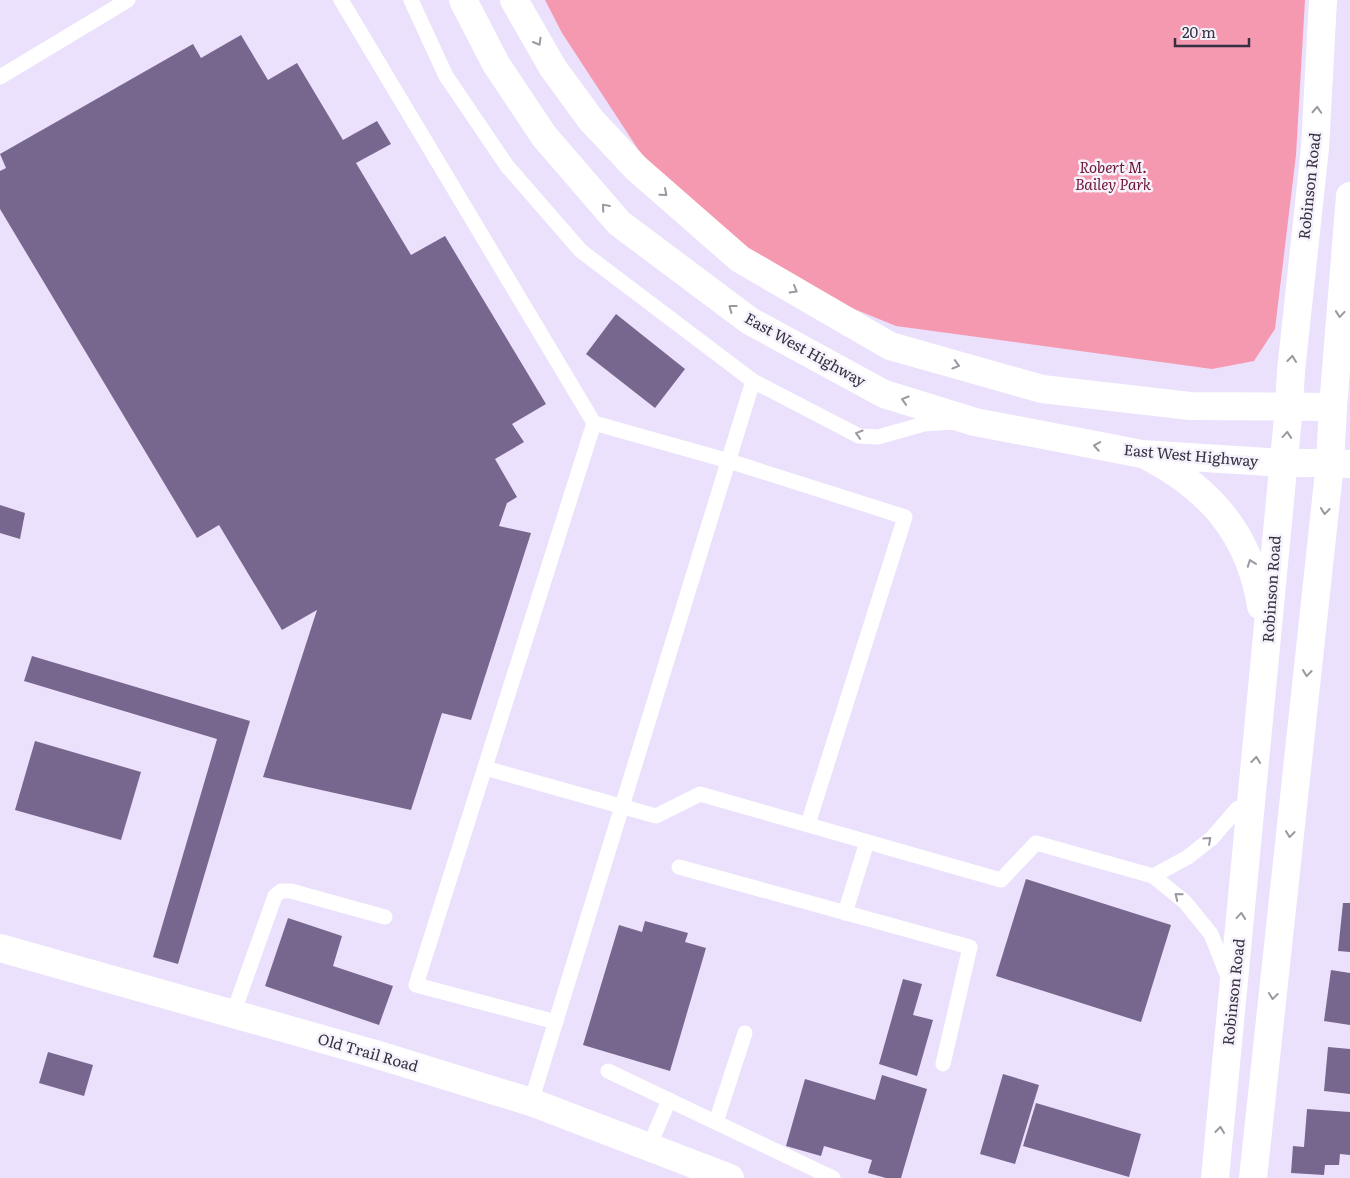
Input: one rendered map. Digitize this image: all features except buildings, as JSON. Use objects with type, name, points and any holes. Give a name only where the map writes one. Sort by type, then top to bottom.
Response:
[{"type":"main road","name":"East West Highway","points":[[463,0],[496,64],[544,136],[619,223],[750,321],[884,394],[975,422],[1142,454],[1285,464],[1340,464]]},
{"type":"main road","points":[[514,0],[554,68],[591,120],[636,168],[740,259],[890,346],[1042,389],[1190,406],[1341,409]]},
{"type":"main road","name":"Robinson Road","points":[[1215,1178],[1266,662],[1278,505],[1285,464],[1290,371],[1315,148],[1323,0]]},
{"type":"main road","points":[[1253,1178],[1340,464],[1350,196]]},
{"type":"main road","points":[[1142,454],[1188,480],[1204,494],[1234,530],[1248,554],[1254,571],[1261,604],[1266,662]]},
{"type":"main road","name":"Old Trail Road","points":[[0,948],[532,1102],[730,1178]]},
{"type":"lane","points":[[0,77],[128,0]]},
{"type":"lane","points":[[341,0],[594,424],[729,461],[904,517],[808,824]]},
{"type":"lane","points":[[411,0],[446,76],[507,166],[582,251],[753,381],[859,436],[878,438],[924,424],[975,422]]},
{"type":"lane","points":[[532,1102],[753,381]]},
{"type":"lane","points":[[556,1022],[416,984],[594,424]]},
{"type":"lane","points":[[485,768],[656,816],[700,794],[1001,880],[1036,843],[1153,876],[1185,902],[1211,934],[1226,972],[1236,974]]},
{"type":"lane","points":[[1153,876],[1188,857],[1212,838],[1238,808],[1251,809]]},
{"type":"lane","points":[[845,913],[868,842]]},
{"type":"lane","points":[[679,867],[970,947],[943,1064]]},
{"type":"lane","points":[[233,1014],[275,896],[281,891],[291,891],[385,917]]},
{"type":"lane","points":[[716,1122],[745,1033]]},
{"type":"lane","points":[[608,1071],[833,1178]]},
{"type":"lane","points":[[649,1147],[669,1100]]},
{"type":"green space","name":"Robert M. Bailey Park","points":[[545,0],[1305,0],[1296,155],[1275,329],[1254,361],[1212,369],[896,326],[832,300],[753,255],[649,166],[562,33]]}]
